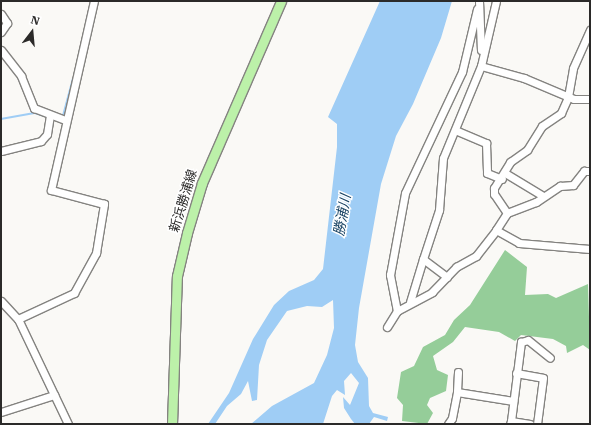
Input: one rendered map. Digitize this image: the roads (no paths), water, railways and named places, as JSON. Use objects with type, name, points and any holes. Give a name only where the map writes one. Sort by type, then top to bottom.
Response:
[{"type":"main road","name":"新浜勝浦線","points":[[172,424],[177,276],[187,234],[210,163],[281,1]]},
{"type":"street","points":[[18,319],[74,293],[96,253],[104,204],[51,190],[94,1]]},
{"type":"street","points":[[397,311],[390,275],[404,200],[462,72],[479,1]]},
{"type":"street","points":[[410,302],[439,210],[443,158],[481,64],[496,1]]},
{"type":"street","points":[[477,9],[482,28],[481,64]]},
{"type":"street","points":[[1,14],[7,23],[1,32]]},
{"type":"street","points":[[507,213],[493,191],[504,176],[510,162],[527,150],[542,126],[559,116],[568,97],[573,68],[590,30]]},
{"type":"street","points":[[1,50],[21,76],[34,108],[50,116],[66,120]]},
{"type":"street","points":[[481,64],[524,78],[568,97],[590,99]]},
{"type":"street","points":[[1,151],[41,141],[47,134],[50,116]]},
{"type":"street","points":[[455,130],[486,144],[487,173],[504,176],[543,196]]},
{"type":"street","points":[[387,326],[397,311],[410,302],[432,292],[456,267],[476,256],[507,213],[536,202],[560,186],[573,185],[584,171],[590,171]]},
{"type":"street","points":[[496,230],[519,243],[590,249]]},
{"type":"street","points":[[423,258],[447,277]]},
{"type":"street","points":[[1,301],[18,319],[68,424]]},
{"type":"street","points":[[530,424],[510,422],[519,345],[524,340],[550,358]]},
{"type":"street","points":[[450,424],[458,372]]},
{"type":"street","points":[[516,373],[543,378],[537,424]]},
{"type":"street","points":[[456,392],[513,401]]},
{"type":"street","points":[[1,412],[54,395]]},
{"type":"water","name":"勝浦川","points":[[380,1],[452,1],[441,38],[413,104],[396,136],[381,184],[359,308],[355,345],[358,362],[368,378],[369,406],[373,413],[388,417],[387,421],[374,417],[369,424],[355,424],[351,419],[344,408],[343,397],[350,405],[359,383],[351,373],[344,381],[345,395],[337,390],[332,396],[323,424],[251,424],[272,406],[314,383],[327,355],[334,328],[333,300],[322,307],[307,306],[287,311],[267,340],[259,365],[257,400],[252,401],[248,381],[241,394],[227,406],[215,424],[208,424],[229,393],[253,339],[274,305],[289,291],[314,280],[323,269],[337,147],[337,124],[328,117]]},
{"type":"waterway","points":[[63,116],[73,79]]},
{"type":"waterway","points":[[1,119],[35,113],[48,117]]}]
